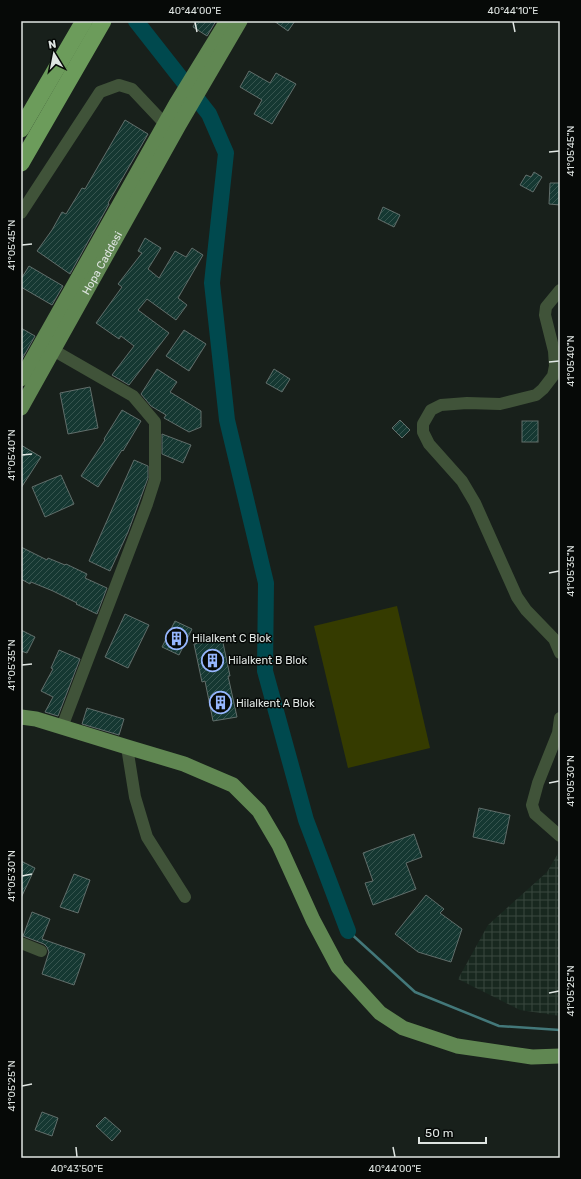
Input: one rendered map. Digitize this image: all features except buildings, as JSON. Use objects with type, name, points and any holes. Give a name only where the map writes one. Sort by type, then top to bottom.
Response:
[{"type":"highway","points":[[21,129],[84,21]]},
{"type":"highway","points":[[21,163],[99,28]]},
{"type":"main road","points":[[212,56],[227,21]]},
{"type":"main road","points":[[212,56],[240,21]]},
{"type":"main road","name":"Hopa Caddesi","points":[[21,379],[176,104],[212,56]]},
{"type":"main road","name":"Hopa Caddesi","points":[[21,408],[183,118],[212,56]]},
{"type":"main road","points":[[21,717],[36,719],[127,748],[184,764],[233,785],[259,810],[279,845],[313,920],[338,968],[380,1013],[403,1028],[457,1046],[532,1057],[560,1056]]},
{"type":"street","points":[[21,212],[100,92],[119,85],[132,89],[165,124]]},
{"type":"street","points":[[560,290],[546,307],[545,315],[554,351],[555,366],[554,376],[544,389],[536,395],[500,404],[467,403],[441,406],[431,410],[423,424],[423,432],[429,444],[462,481],[475,503],[517,597],[526,610],[554,639],[560,653]]},
{"type":"street","points":[[53,350],[134,396],[155,422],[155,479],[148,504],[62,727]]},
{"type":"street","points":[[560,718],[558,733],[538,783],[532,805],[535,814],[560,836]]},
{"type":"street","points":[[127,748],[135,797],[147,837],[186,897]]},
{"type":"street","points":[[21,943],[41,950]]},
{"type":"shaded area","points":[[560,850],[560,1016],[520,1010],[458,979],[488,925],[547,872]]},
{"type":"green space","points":[[397,606],[430,748],[348,768],[314,626]]},
{"type":"waterway","points":[[136,21],[209,114],[226,153],[212,283],[227,420],[266,583],[265,671],[306,820],[348,931]]},
{"type":"waterway","points":[[348,931],[415,992],[499,1026],[560,1030]]},
{"type":"place","name":"Hilalkent C Blok","points":[[177,638]]},
{"type":"place","name":"Hilalkent B Blok","points":[[212,660]]},
{"type":"place","name":"Hilalkent A Blok","points":[[221,703]]}]
